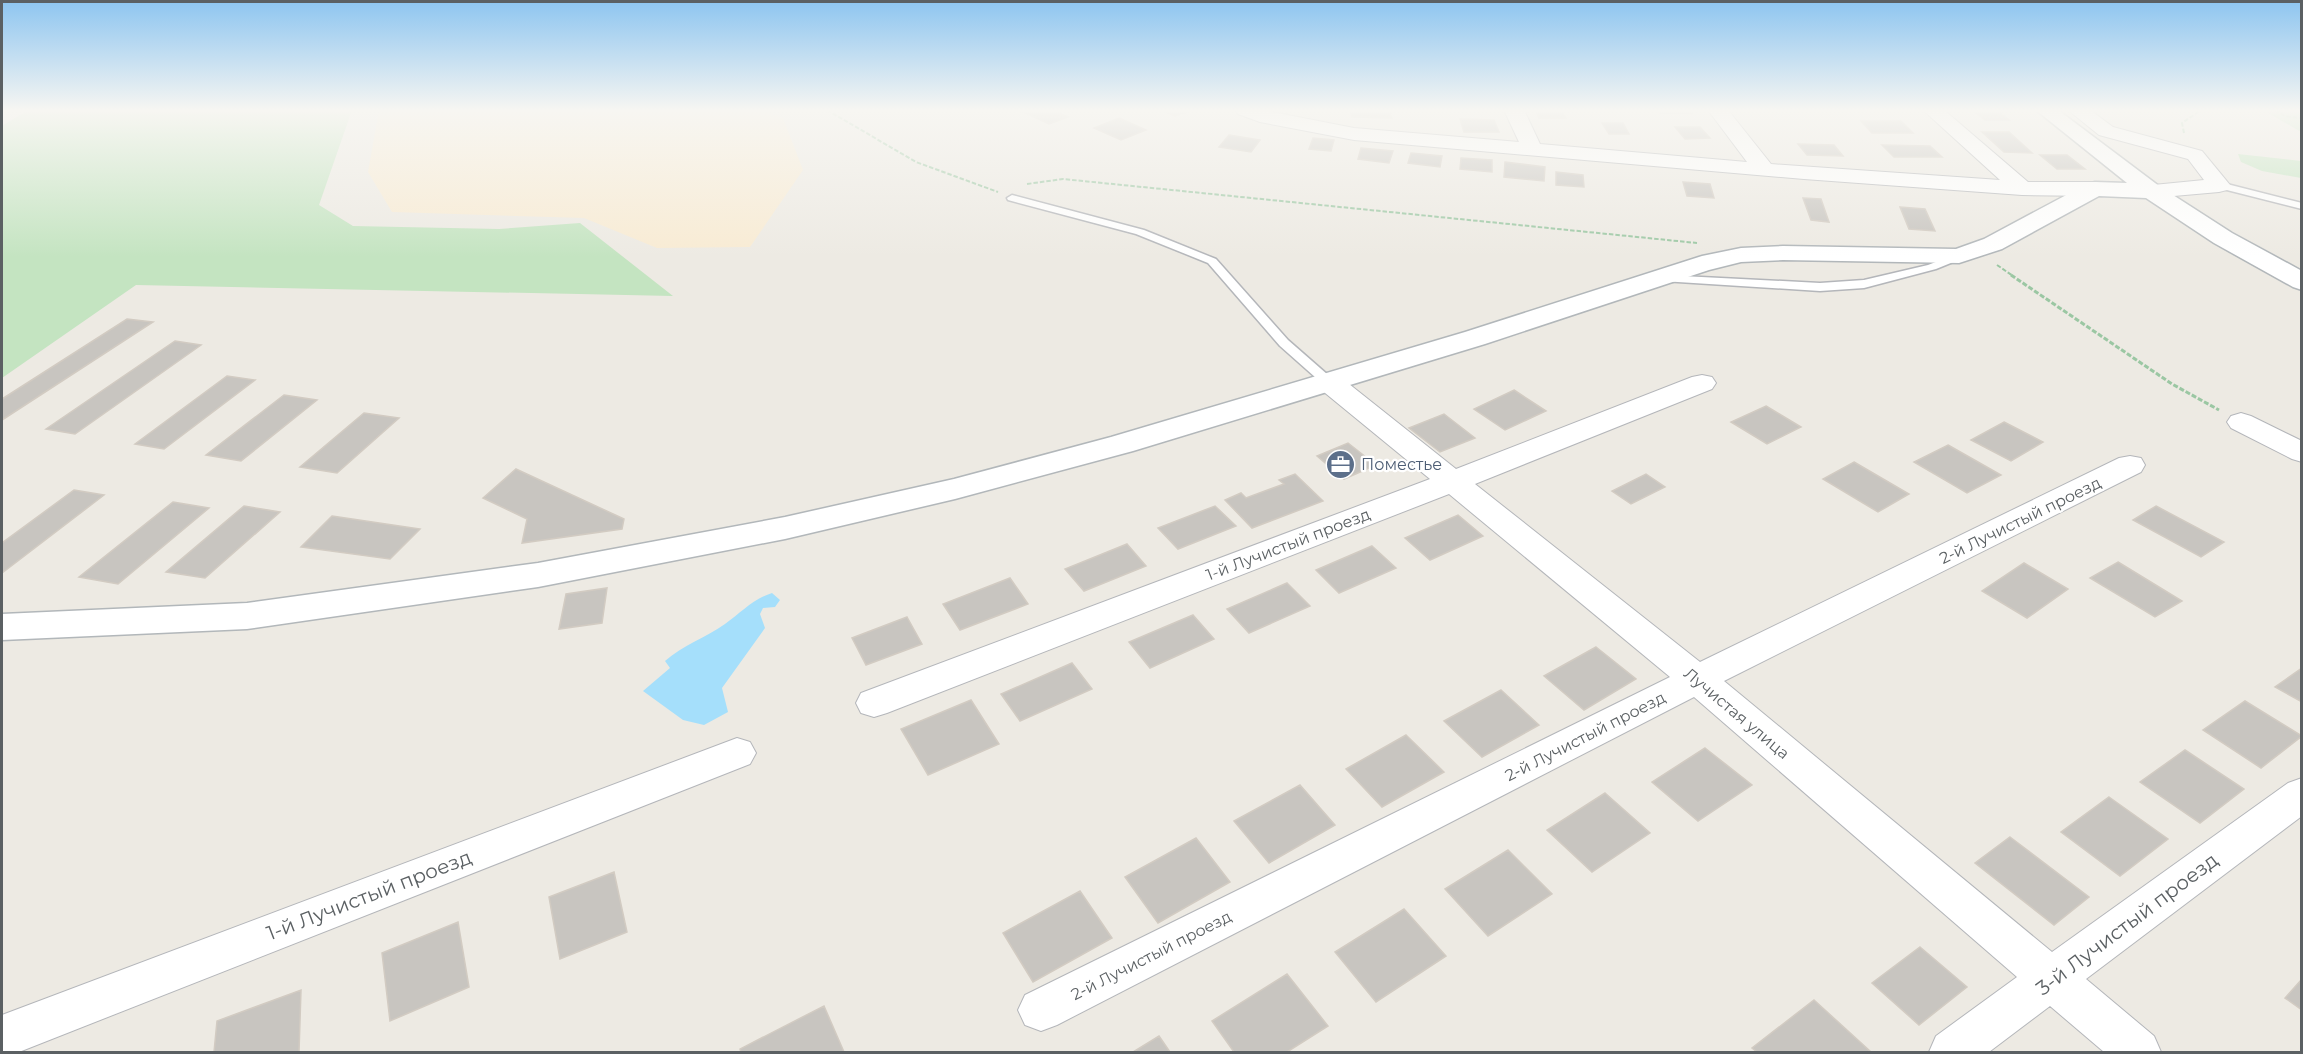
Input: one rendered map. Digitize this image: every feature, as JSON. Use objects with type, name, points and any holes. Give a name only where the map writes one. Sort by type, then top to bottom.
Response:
[{"type":"street","points":[[1650,159],[2022,188],[2151,191],[2219,185]]},
{"type":"street","points":[[1756,159],[1764,169]]},
{"type":"street","points":[[1989,159],[2022,188]]},
{"type":"street","points":[[2110,159],[2151,191],[2223,238],[2301,282]]},
{"type":"street","points":[[2198,159],[2219,185]]},
{"type":"street","points":[[2,627],[247,616],[538,575],[785,528],[955,489],[1122,444],[1329,382],[1702,264],[1742,255],[1783,253],[1915,257],[1966,253],[1993,244],[2095,189]]},
{"type":"street","name":"Лучистая улица","points":[[1329,382],[1697,679],[2138,1053]]},
{"type":"street","name":"1-й Лучистый проезд","points":[[874,703],[1452,482],[1702,383]]},
{"type":"street","points":[[2241,422],[2301,453]]},
{"type":"street","name":"2-й Лучистый проезд","points":[[1041,1010],[1697,679],[2130,465]]},
{"type":"street","name":"1-й Лучистый проезд","points":[[2,1037],[737,753]]},
{"type":"street","name":"3-й Лучистый проезд","points":[[1952,1053],[2301,794]]},
{"type":"lane","points":[[2219,185],[2301,207]]},
{"type":"lane","points":[[1012,198],[1140,232],[1212,261],[1284,344],[1329,382]]},
{"type":"path","points":[[911,159],[1012,198]]},
{"type":"path","points":[[1022,185],[1063,179],[1704,244]]},
{"type":"path","points":[[991,190],[1001,188]]},
{"type":"path","points":[[1966,253],[2027,284],[2172,384],[2241,422]]},
{"type":"green space","points":[[2,159],[335,159],[319,205],[353,226],[499,229],[580,223],[673,296],[136,285],[2,378]]},
{"type":"green space","points":[[2240,159],[2301,161],[2301,178],[2262,171],[2241,162]]},
{"type":"sand","points":[[370,159],[799,159],[803,170],[750,247],[657,248],[584,218],[392,212],[368,172]]},
{"type":"water","points":[[772,593],[780,600],[775,607],[763,608],[760,614],[765,628],[722,688],[728,712],[704,725],[683,720],[643,691],[670,668],[665,661],[672,655],[717,629],[753,602]]},
{"type":"building","points":[[1359,159],[1390,159],[1389,163]]},
{"type":"building","points":[[1409,159],[1441,159],[1440,167],[1408,163]]},
{"type":"building","points":[[1461,159],[1492,160],[1492,172],[1460,169]]},
{"type":"building","points":[[2045,159],[2072,159],[2085,169],[2057,169]]},
{"type":"building","points":[[1505,162],[1545,167],[1544,181],[1504,177]]},
{"type":"building","points":[[1556,172],[1583,175],[1584,187],[1556,185]]},
{"type":"building","points":[[1683,182],[1710,184],[1714,198],[1687,196]]},
{"type":"building","points":[[1803,198],[1821,199],[1829,222],[1811,220]]},
{"type":"building","points":[[1900,207],[1925,209],[1935,231],[1909,229]]},
{"type":"building","points":[[127,319],[153,322],[2,420],[2,399]]},
{"type":"building","points":[[175,341],[201,345],[75,434],[46,429]]},
{"type":"building","points":[[227,376],[255,380],[164,449],[135,444]]},
{"type":"building","points":[[1514,390],[1546,411],[1505,430],[1474,409]]},
{"type":"building","points":[[284,395],[317,400],[241,461],[206,455]]},
{"type":"building","points":[[1766,406],[1801,427],[1767,444],[1731,422]]},
{"type":"building","points":[[364,413],[399,418],[337,473],[300,467]]},
{"type":"building","points":[[1444,414],[1475,438],[1440,452],[1409,428]]},
{"type":"building","points":[[2004,422],[2043,442],[2011,461],[1971,440]]},
{"type":"building","points":[[1348,443],[1376,465],[1344,479],[1317,456]]},
{"type":"building","points":[[1948,445],[2001,475],[1967,493],[1914,462]]},
{"type":"building","points":[[1854,462],[1909,494],[1878,512],[1823,479]]},
{"type":"building","points":[[516,469],[624,519],[622,529],[522,543],[527,519],[483,498]]},
{"type":"building","points":[[1295,474],[1323,501],[1252,528],[1225,500],[1241,493],[1246,498],[1284,484],[1279,480]]},
{"type":"building","points":[[1646,474],[1665,487],[1631,504],[1612,491]]},
{"type":"building","points":[[74,490],[104,495],[2,573],[2,543]]},
{"type":"building","points":[[173,502],[209,508],[118,584],[79,577]]},
{"type":"building","points":[[244,506],[280,512],[205,578],[166,572]]},
{"type":"building","points":[[1215,506],[1236,526],[1178,549],[1158,528]]},
{"type":"building","points":[[2156,506],[2224,542],[2201,557],[2133,520]]},
{"type":"building","points":[[1458,515],[1483,536],[1430,560],[1405,538]]},
{"type":"building","points":[[332,516],[420,529],[390,559],[301,547]]},
{"type":"building","points":[[1127,544],[1146,566],[1084,591],[1065,569]]},
{"type":"building","points":[[1372,546],[1396,568],[1339,593],[1316,570]]},
{"type":"building","points":[[2118,562],[2182,601],[2155,617],[2090,578]]},
{"type":"building","points":[[2024,563],[2068,589],[2027,618],[1982,591]]},
{"type":"building","points":[[1010,578],[1028,604],[960,630],[943,604]]},
{"type":"building","points":[[1287,583],[1310,606],[1249,633],[1227,609]]},
{"type":"building","points":[[607,588],[602,623],[559,629],[566,594]]},
{"type":"building","points":[[1193,615],[1214,639],[1150,668],[1129,642]]},
{"type":"building","points":[[907,617],[922,644],[866,665],[852,638]]},
{"type":"building","points":[[1596,647],[1636,679],[1584,710],[1544,676]]},
{"type":"building","points":[[1072,663],[1092,689],[1020,721],[1001,694]]},
{"type":"building","points":[[2302,668],[2302,702],[2275,687]]},
{"type":"building","points":[[1501,690],[1539,725],[1482,757],[1444,721]]},
{"type":"building","points":[[971,700],[999,744],[928,775],[901,729]]},
{"type":"building","points":[[2245,701],[2302,736],[2261,768],[2203,730]]},
{"type":"building","points":[[1406,735],[1444,772],[1382,807],[1346,769]]},
{"type":"building","points":[[1705,748],[1752,785],[1698,821],[1652,782]]},
{"type":"building","points":[[2185,750],[2244,789],[2200,823],[2140,782]]},
{"type":"building","points":[[1300,785],[1335,825],[1269,863],[1234,821]]},
{"type":"building","points":[[1605,793],[1650,833],[1592,872],[1547,830]]},
{"type":"building","points":[[2109,797],[2168,839],[2120,876],[2061,832]]},
{"type":"building","points":[[2010,837],[2089,897],[2054,925],[1975,863]]},
{"type":"building","points":[[1196,838],[1230,882],[1158,923],[1125,877]]},
{"type":"building","points":[[1508,850],[1552,894],[1488,936],[1445,889]]},
{"type":"building","points":[[614,872],[627,932],[560,959],[549,897]]},
{"type":"building","points":[[1080,891],[1112,938],[1033,982],[1003,933]]},
{"type":"building","points":[[1404,909],[1446,956],[1376,1002],[1335,952]]},
{"type":"building","points":[[458,922],[469,987],[390,1021],[382,953]]},
{"type":"building","points":[[1920,947],[1967,987],[1919,1025],[1872,983]]},
{"type":"building","points":[[1287,974],[1328,1026],[1287,1052],[1234,1052],[1212,1021]]},
{"type":"building","points":[[2302,979],[2302,1010],[2285,998]]},
{"type":"building","points":[[301,990],[299,1052],[214,1052],[217,1021]]},
{"type":"building","points":[[1814,1000],[1871,1052],[1757,1052],[1752,1048]]},
{"type":"building","points":[[824,1006],[844,1052],[741,1052],[740,1049]]},
{"type":"building","points":[[1159,1036],[1170,1052],[1133,1052]]},
{"type":"place","name":"Поместье","points":[[1340,464]]}]
